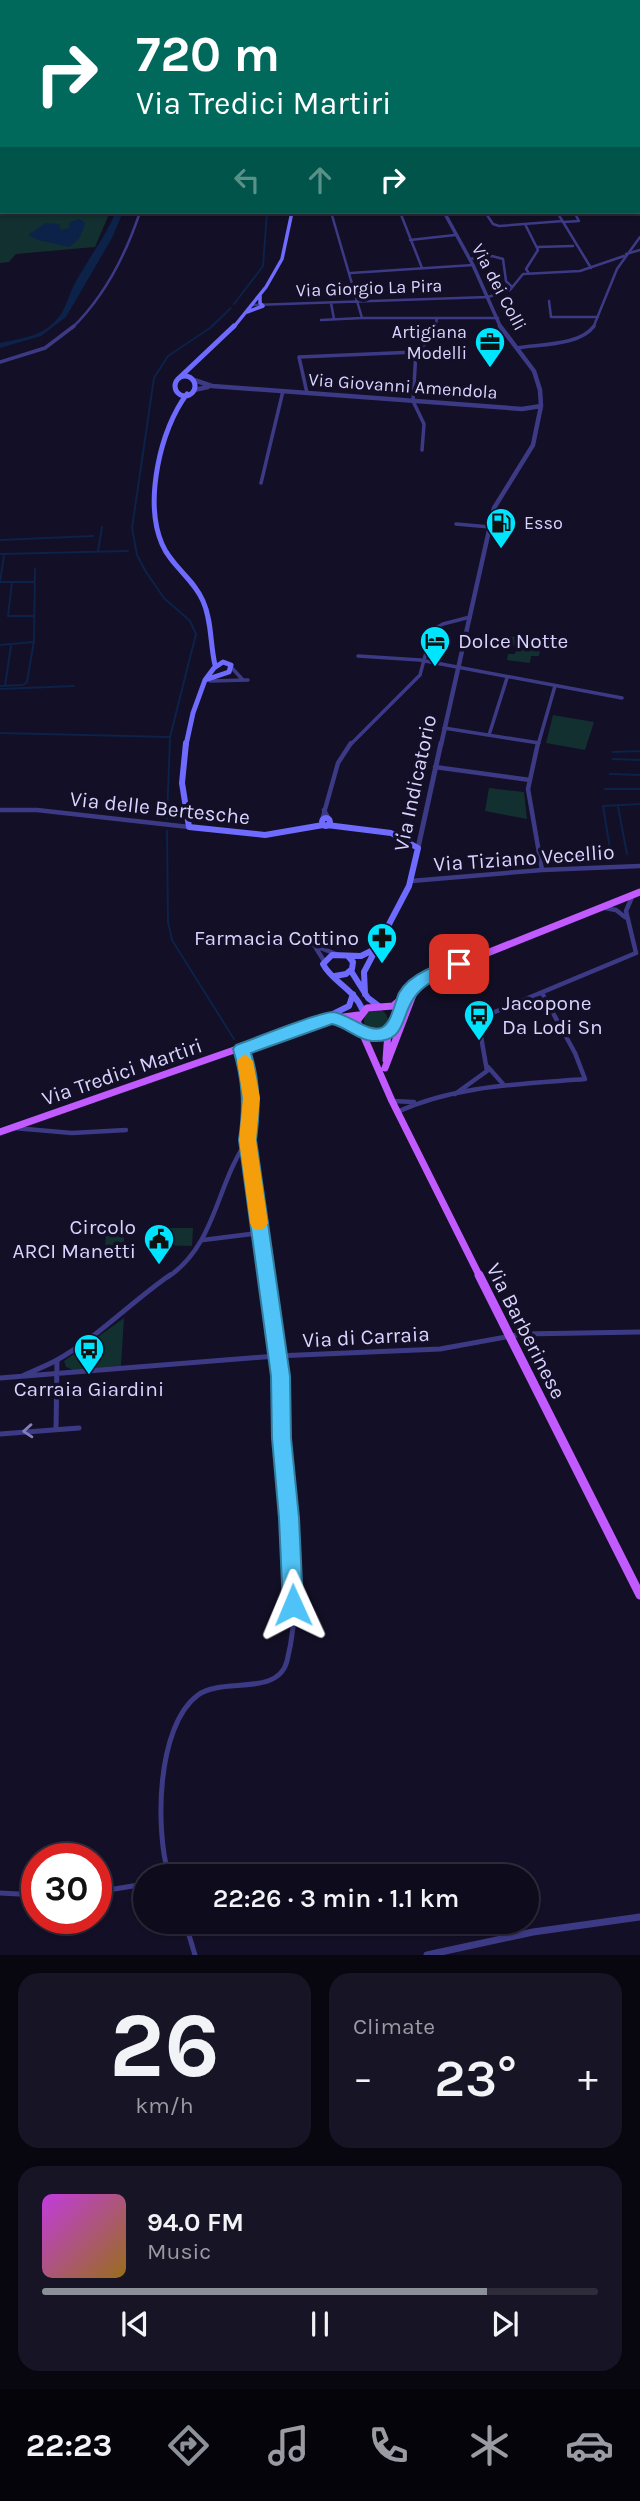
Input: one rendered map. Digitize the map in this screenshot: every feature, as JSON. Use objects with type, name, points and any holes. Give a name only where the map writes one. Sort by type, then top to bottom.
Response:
[{"type":"main road","points":[[218,670],[212,651],[208,618],[201,598],[169,556],[155,522],[154,509],[165,434],[175,408],[177,392],[174,388],[178,379],[260,295],[282,259],[293,214]]},
{"type":"main road","points":[[243,315],[263,306],[260,303],[260,295]]},
{"type":"main road","points":[[175,408],[194,390],[195,366],[205,353]]},
{"type":"main road","points":[[178,379],[193,379]]},
{"type":"main road","points":[[177,392],[187,394]]},
{"type":"main road","points":[[212,651],[232,668]]},
{"type":"main road","points":[[189,827],[183,790],[183,763],[204,682],[226,662]]},
{"type":"main road","points":[[218,670],[232,668]]},
{"type":"main road","points":[[324,822],[352,829],[391,833],[418,848]]},
{"type":"main road","name":"Via delle Bertesche","points":[[189,827],[269,835],[324,822]]},
{"type":"main road","name":"Via Indicatorio","points":[[365,994],[363,974],[411,881],[418,848]]},
{"type":"main road","points":[[361,1013],[393,1006],[422,980],[621,902],[637,893]]},
{"type":"main road","points":[[360,1029],[357,1023],[361,1013],[353,994],[324,969],[324,961],[337,954],[365,956],[375,949]]},
{"type":"main road","points":[[346,955],[353,962],[351,971],[365,994],[390,1012],[395,1020]]},
{"type":"main road","points":[[335,976],[351,971]]},
{"type":"main road","points":[[385,1068],[414,993],[422,980]]},
{"type":"main road","points":[[335,1018],[373,1035],[388,1032],[393,1028],[407,993]]},
{"type":"main road","points":[[323,1020],[347,1008],[352,1002],[353,994]]},
{"type":"main road","name":"Via Tredici Martiri","points":[[0,1132],[323,1020],[361,1013]]},
{"type":"main road","name":"Via Barberinese","points":[[360,1029],[397,1112],[640,1595]]},
{"type":"main road","points":[[383,1082],[388,1032]]},
{"type":"street","points":[[0,362],[35,353],[50,345],[79,321],[123,255],[139,214]]},
{"type":"street","points":[[332,214],[360,302],[362,318]]},
{"type":"street","points":[[401,214],[422,268]]},
{"type":"street","name":"Via dei Colli","points":[[445,214],[511,342],[534,371],[540,390],[541,406],[533,445],[498,498],[470,617]]},
{"type":"street","points":[[487,214],[496,226],[579,221],[576,214]]},
{"type":"street","points":[[558,214],[591,268]]},
{"type":"street","points":[[525,224],[538,250],[526,269],[530,272]]},
{"type":"street","points":[[410,240],[455,235]]},
{"type":"street","points":[[517,348],[583,336],[593,328],[625,255],[640,237]]},
{"type":"street","points":[[537,247],[573,246]]},
{"type":"street","points":[[629,250],[638,250]]},
{"type":"street","points":[[488,297],[512,287],[519,276],[530,272],[570,272],[591,268],[638,250]]},
{"type":"street","points":[[470,259],[492,256],[503,259],[506,281],[512,287]]},
{"type":"street","points":[[351,273],[473,265]]},
{"type":"street","name":"Via Giorgio La Pira","points":[[251,305],[488,297]]},
{"type":"street","points":[[549,301],[551,317],[598,317]]},
{"type":"street","points":[[331,303],[334,319]]},
{"type":"street","points":[[307,393],[299,357],[416,352],[433,337],[437,318]]},
{"type":"street","points":[[321,320],[498,318]]},
{"type":"street","points":[[511,342],[525,347]]},
{"type":"street","points":[[524,356],[525,347]]},
{"type":"street","points":[[416,352],[413,401],[425,424],[422,450]]},
{"type":"street","name":"Via Giovanni Amendola","points":[[193,379],[212,386],[522,409],[541,406]]},
{"type":"street","name":"Via Giovanni Amendola","points":[[194,390],[212,386]]},
{"type":"street","name":"Via Giovanni Amendola","points":[[261,483],[283,391]]},
{"type":"street","name":"Via Giovanni Amendola","points":[[522,409],[540,416]]},
{"type":"street","points":[[456,524],[490,527]]},
{"type":"street","points":[[324,822],[323,809],[338,763],[354,739],[413,684],[425,662],[432,630],[443,624],[470,617]]},
{"type":"street","name":"Via Indicatorio","points":[[418,848],[470,617]]},
{"type":"street","points":[[358,656],[425,662],[622,698]]},
{"type":"street","points":[[232,668],[242,680]]},
{"type":"street","points":[[218,670],[242,680]]},
{"type":"street","points":[[489,735],[507,678]]},
{"type":"street","points":[[204,682],[248,680]]},
{"type":"street","points":[[542,870],[528,789],[555,685]]},
{"type":"street","points":[[444,727],[539,743]]},
{"type":"street","points":[[435,767],[530,780]]},
{"type":"street","name":"Via delle Bertesche","points":[[0,810],[37,810],[189,827]]},
{"type":"street","name":"Via Tiziano Vecellio","points":[[411,881],[432,882],[542,870],[640,866]]},
{"type":"street","points":[[621,902],[621,912]]},
{"type":"street","points":[[503,1084],[488,1066],[478,1019],[636,953],[621,902]]},
{"type":"street","points":[[600,908],[612,908],[626,917]]},
{"type":"street","points":[[298,933],[313,945],[324,961]]},
{"type":"street","points":[[313,945],[337,954]]},
{"type":"street","points":[[397,1112],[419,1102],[503,1084],[585,1079],[575,1053],[542,993]]},
{"type":"street","points":[[163,1864],[159,1826],[170,1743],[182,1714],[191,1700],[206,1689],[224,1684],[271,1681],[281,1675],[286,1667],[291,1632],[292,1568],[281,1438],[280,1376],[248,1140],[251,1089],[241,1049]]},
{"type":"street","points":[[372,1056],[387,1049]]},
{"type":"street","points":[[455,1094],[482,1077],[488,1066]]},
{"type":"street","points":[[392,1101],[419,1102]]},
{"type":"street","points":[[13,1128],[63,1133],[125,1130]]},
{"type":"street","points":[[21,1376],[57,1360],[114,1320],[147,1290],[178,1270],[202,1240],[216,1213],[237,1155],[248,1140]]},
{"type":"street","points":[[202,1240],[259,1234]]},
{"type":"street","name":"Via di Carraia","points":[[0,1378],[276,1356],[440,1349],[530,1333],[640,1332]]},
{"type":"street","points":[[56,1429],[57,1360]]},
{"type":"street","points":[[0,1434],[79,1428]]},
{"type":"street","points":[[112,1889],[133,1886]]},
{"type":"street","points":[[0,1893],[21,1894]]},
{"type":"street","points":[[427,1955],[490,1938],[640,1917]]},
{"type":"street","points":[[189,1934],[195,1955]]},
{"type":"green space","points":[[0,214],[109,214],[95,247],[16,254],[9,262],[0,263]]},
{"type":"green space","points":[[505,636],[532,639],[530,648],[540,649],[539,656],[531,656],[530,663],[507,660],[508,654],[515,654],[517,646],[503,644]]},
{"type":"green space","points":[[553,715],[594,722],[585,750],[546,743]]},
{"type":"green space","points":[[489,788],[524,792],[527,819],[485,811]]},
{"type":"green space","points":[[376,1009],[387,1016],[388,1021],[381,1032],[376,1033],[365,1026],[364,1021],[371,1010]]},
{"type":"green space","points":[[124,1225],[124,1254],[105,1255],[106,1226]]},
{"type":"green space","points":[[158,1228],[193,1228],[192,1246],[156,1245]]},
{"type":"green space","points":[[124,1318],[121,1366],[73,1370],[66,1367],[64,1361]]},
{"type":"water","points":[[115,214],[122,214],[112,238],[66,317],[41,336],[0,348],[0,343],[34,335],[56,320]]},
{"type":"water","points":[[79,219],[85,223],[83,231],[78,240],[69,247],[28,235],[46,223],[60,224],[60,230],[69,228],[69,223]]},
{"type":"waterway","points":[[234,304],[263,266],[267,214]]},
{"type":"waterway","points":[[167,819],[170,737],[196,634],[190,621],[164,598],[146,572],[137,555],[132,528],[154,378],[168,356],[210,328],[231,308]]},
{"type":"waterway","points":[[98,551],[102,527]]},
{"type":"waterway","points":[[0,540],[93,536]]},
{"type":"waterway","points":[[0,554],[128,551]]},
{"type":"waterway","points":[[0,581],[4,556]]},
{"type":"waterway","points":[[5,686],[23,685],[27,682],[34,641],[35,569]]},
{"type":"waterway","points":[[0,582],[12,582]]},
{"type":"waterway","points":[[12,582],[34,582]]},
{"type":"waterway","points":[[12,582],[8,616],[33,616]]},
{"type":"waterway","points":[[0,645],[33,642]]},
{"type":"waterway","points":[[5,686],[11,646]]},
{"type":"waterway","points":[[0,686],[5,686]]},
{"type":"waterway","points":[[0,689],[74,686]]},
{"type":"waterway","points":[[0,733],[169,737]]},
{"type":"waterway","points":[[613,752],[640,751]]},
{"type":"waterway","points":[[613,759],[640,760]]},
{"type":"waterway","points":[[610,774],[640,775]]},
{"type":"waterway","points":[[605,789],[640,789]]},
{"type":"waterway","points":[[611,855],[603,806],[640,804]]},
{"type":"waterway","points":[[618,807],[627,854]]},
{"type":"waterway","points":[[167,831],[168,922],[172,940],[234,1039]]},
{"type":"slow traffic","points":[[245,1061],[252,1098],[248,1140],[256,1184],[259,1223]]},
{"type":"place","name":"Artigiana Modelli","points":[[490,369]]},
{"type":"place","name":"Esso","points":[[501,550]]},
{"type":"place","name":"Dolce Notte","points":[[435,668]]},
{"type":"place","name":"Farmacia Cottino","points":[[382,965]]},
{"type":"place","name":"Jacopone Da Lodi Sn","points":[[479,1042]]},
{"type":"place","name":"Circolo ARCI Manetti","points":[[159,1266]]},
{"type":"place","name":"Carraia Giardini","points":[[89,1376]]},
{"type":"route","points":[[293,1605],[289,1518],[281,1438],[280,1376],[264,1277],[256,1184],[248,1140],[252,1110],[250,1079],[241,1049],[331,1018],[346,1021],[369,1035],[384,1034],[393,1028],[407,993],[414,986],[423,979],[459,964]]}]
